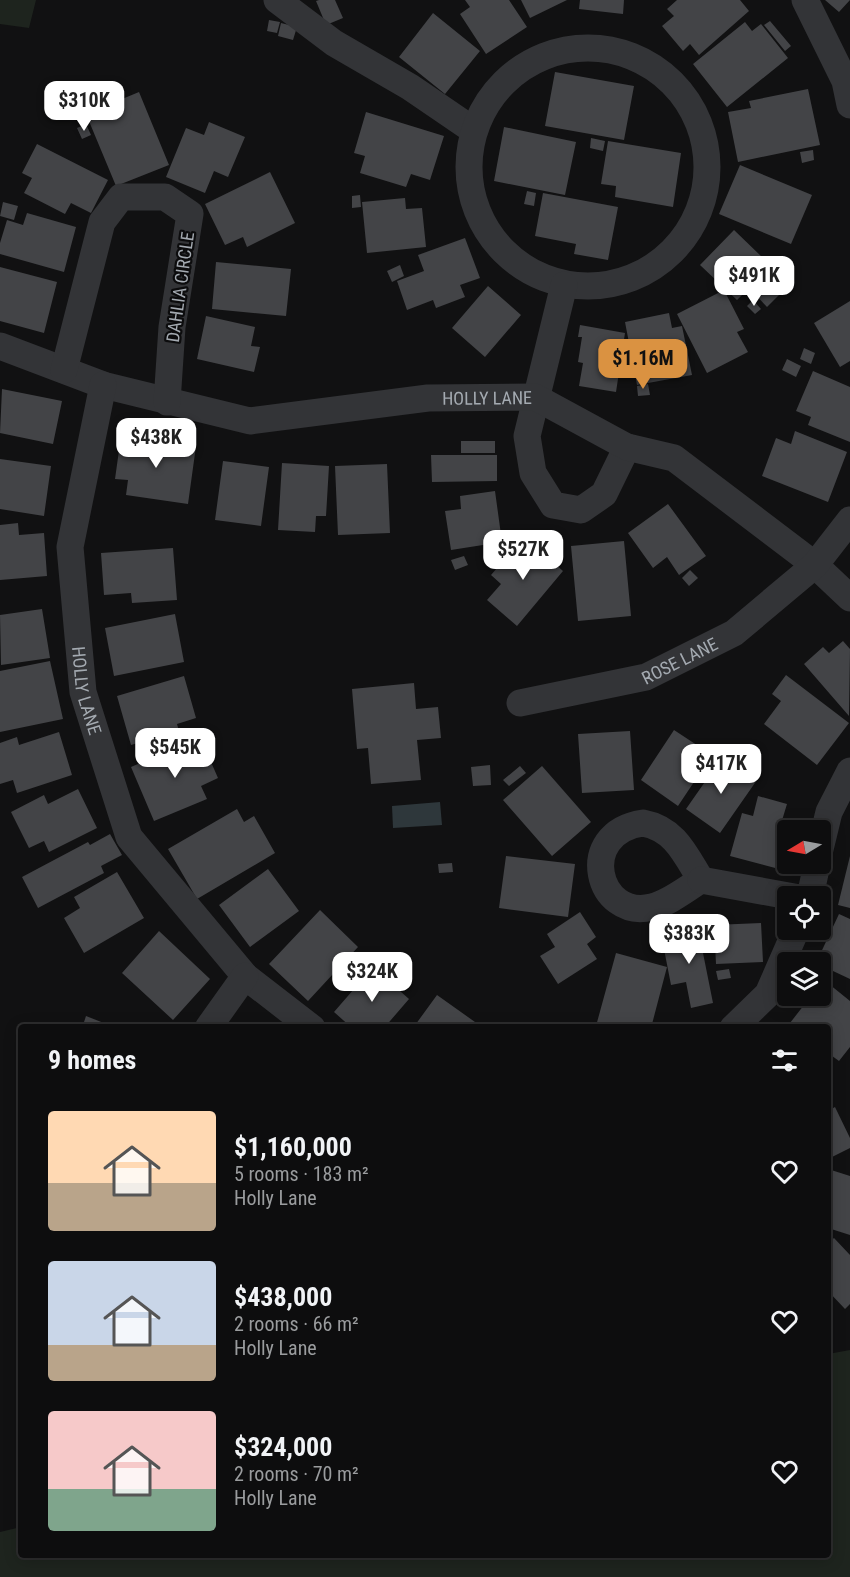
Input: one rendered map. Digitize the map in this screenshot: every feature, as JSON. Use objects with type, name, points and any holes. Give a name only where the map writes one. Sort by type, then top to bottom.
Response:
[{"type":"street","points":[[277,0],[333,43],[410,87],[473,130]]},
{"type":"street","points":[[805,0],[845,81],[850,105]]},
{"type":"street","points":[[594,46],[632,55],[666,75],[692,105],[706,142],[707,182],[696,220],[673,252],[641,275],[603,286],[564,285],[526,270],[496,244],[476,209],[468,170],[473,130],[491,95],[519,67],[555,50],[594,46]]},
{"type":"street","name":"DAHLIA CIRCLE","points":[[64,370],[102,222],[121,197],[165,197],[190,214],[172,327],[167,402]]},
{"type":"street","points":[[564,285],[527,436],[533,473],[553,506],[581,510],[604,494],[627,447]]},
{"type":"street","name":"HOLLY LANE","points":[[0,346],[103,386],[250,421],[428,398],[535,397],[627,447],[674,458],[815,565],[850,598]]},
{"type":"street","name":"HOLLY LANE","points":[[103,386],[69,547],[83,692],[129,837],[245,976],[307,1024]]},
{"type":"street","name":"ROSE LANE","points":[[520,703],[646,677],[734,633],[815,565],[850,520]]},
{"type":"street","points":[[827,820],[850,771]]},
{"type":"street","points":[[701,880],[777,894]]},
{"type":"street","points":[[737,1024],[768,994],[792,940]]},
{"type":"street","points":[[211,1024],[245,976]]},
{"type":"shaded area","points":[[0,0],[36,0],[29,28],[0,24]]},
{"type":"shaded area","points":[[440,802],[442,825],[393,828],[392,806]]},
{"type":"shaded area","points":[[850,1350],[850,1577],[0,1577],[0,1532],[18,1528],[18,1558],[831,1558],[831,1353]]},
{"type":"building","points":[[335,0],[343,18],[326,25],[316,1]]},
{"type":"building","points":[[465,0],[509,0],[527,27],[486,54],[460,14],[470,7]]},
{"type":"building","points":[[521,0],[567,0],[530,18]]},
{"type":"building","points":[[580,0],[624,0],[623,14],[579,9]]},
{"type":"building","points":[[677,0],[740,0],[749,11],[699,55],[690,44],[683,51],[662,26],[674,16],[667,9]]},
{"type":"building","points":[[825,0],[850,0],[839,12]]},
{"type":"building","points":[[433,13],[480,51],[445,94],[399,57]]},
{"type":"building","points":[[269,20],[280,22],[277,33],[267,31]]},
{"type":"building","points":[[770,21],[791,46],[785,51],[764,25]]},
{"type":"building","points":[[745,22],[752,31],[761,24],[788,58],[727,107],[693,64]]},
{"type":"building","points":[[281,23],[297,27],[293,40],[278,36]]},
{"type":"building","points":[[555,72],[634,86],[624,140],[545,126]]},
{"type":"building","points":[[808,89],[820,145],[738,162],[728,112],[751,108],[749,101]]},
{"type":"building","points":[[139,92],[169,165],[116,186],[86,114]]},
{"type":"building","points":[[366,112],[444,136],[430,180],[411,174],[406,187],[360,173],[365,156],[354,153]]},
{"type":"building","points":[[209,122],[245,137],[228,177],[214,171],[205,193],[166,177],[186,128],[204,135]]},
{"type":"building","points":[[86,124],[91,135],[82,139],[77,128]]},
{"type":"building","points":[[504,127],[576,142],[565,195],[494,181]]},
{"type":"building","points":[[591,138],[605,141],[603,151],[590,148]]},
{"type":"building","points":[[608,141],[681,153],[673,207],[615,197],[616,186],[601,184]]},
{"type":"building","points":[[37,144],[108,180],[91,213],[71,203],[65,214],[24,193],[32,178],[22,173]]},
{"type":"building","points":[[813,150],[814,160],[802,163],[800,152]]},
{"type":"building","points":[[740,165],[812,195],[791,244],[719,214]]},
{"type":"building","points":[[270,172],[295,223],[247,247],[243,237],[225,245],[205,204]]},
{"type":"building","points":[[527,191],[536,193],[534,206],[524,204]]},
{"type":"building","points":[[543,193],[618,207],[608,260],[574,254],[576,244],[535,236]]},
{"type":"building","points":[[360,195],[361,207],[352,208],[352,196]]},
{"type":"building","points":[[405,198],[406,209],[422,208],[426,247],[367,253],[362,202]]},
{"type":"building","points":[[3,202],[18,206],[14,220],[0,216]]},
{"type":"building","points":[[27,213],[76,227],[64,272],[0,254],[0,243],[7,220],[23,225]]},
{"type":"building","points":[[734,230],[790,284],[767,307],[749,288],[737,300],[700,265]]},
{"type":"building","points":[[465,238],[480,278],[460,285],[465,297],[436,308],[433,300],[407,310],[397,281],[424,271],[418,255]]},
{"type":"building","points":[[216,262],[291,269],[286,316],[212,309]]},
{"type":"building","points":[[400,265],[404,276],[392,282],[387,271]]},
{"type":"building","points":[[0,267],[57,282],[44,333],[0,321]]},
{"type":"building","points":[[488,286],[521,315],[485,357],[452,328]]},
{"type":"building","points":[[724,290],[744,329],[737,332],[748,352],[707,373],[677,314]]},
{"type":"building","points":[[753,300],[761,309],[755,314],[747,306]]},
{"type":"building","points":[[850,301],[850,361],[840,367],[814,323]]},
{"type":"building","points":[[669,313],[672,328],[682,326],[692,375],[637,385],[625,322]]},
{"type":"building","points":[[206,316],[255,327],[251,346],[260,347],[254,372],[197,359]]},
{"type":"building","points":[[580,325],[625,333],[616,392],[579,386],[583,363],[578,362],[582,337],[578,337]]},
{"type":"building","points":[[804,348],[815,353],[811,364],[800,359]]},
{"type":"building","points":[[787,359],[801,366],[796,377],[782,370]]},
{"type":"building","points":[[813,371],[850,387],[850,442],[808,425],[811,417],[796,411]]},
{"type":"building","points":[[648,384],[650,395],[638,396],[637,386]]},
{"type":"building","points":[[2,389],[62,401],[53,444],[0,433]]},
{"type":"building","points":[[795,431],[847,452],[828,502],[762,476],[776,438],[791,444]]},
{"type":"building","points":[[121,436],[196,446],[188,504],[126,495],[128,480],[115,479]]},
{"type":"building","points":[[461,441],[495,441],[495,453],[461,453]]},
{"type":"building","points":[[431,455],[497,455],[497,481],[432,482]]},
{"type":"building","points":[[0,459],[51,466],[44,516],[0,509]]},
{"type":"building","points":[[223,461],[269,467],[261,526],[215,520]]},
{"type":"building","points":[[282,463],[329,466],[326,516],[316,516],[315,532],[278,530]]},
{"type":"building","points":[[387,464],[390,533],[338,535],[335,466]]},
{"type":"building","points":[[495,491],[502,542],[451,550],[445,511],[461,509],[460,496]]},
{"type":"building","points":[[668,504],[706,556],[679,575],[667,557],[653,568],[628,533]]},
{"type":"building","points":[[18,523],[19,535],[44,533],[47,576],[0,580],[0,525]]},
{"type":"building","points":[[524,537],[563,571],[517,626],[487,600],[501,584],[491,575]]},
{"type":"building","points":[[624,541],[631,616],[578,621],[571,546]]},
{"type":"building","points":[[173,548],[177,600],[132,603],[131,593],[104,595],[101,553]]},
{"type":"building","points":[[464,556],[468,565],[455,570],[451,560]]},
{"type":"building","points":[[690,570],[698,578],[689,586],[682,578]]},
{"type":"building","points":[[42,609],[50,658],[1,665],[0,615]]},
{"type":"building","points":[[175,614],[184,662],[114,676],[105,628]]},
{"type":"building","points":[[843,641],[850,649],[849,716],[804,664],[823,647],[829,653]]},
{"type":"building","points":[[50,661],[63,719],[0,732],[0,671]]},
{"type":"building","points":[[786,675],[849,723],[817,765],[764,724],[781,701],[772,694]]},
{"type":"building","points":[[184,676],[196,718],[177,724],[179,731],[131,745],[117,696]]},
{"type":"building","points":[[414,683],[416,709],[438,707],[441,738],[417,740],[421,780],[371,784],[368,748],[357,749],[352,689]]},
{"type":"building","points":[[674,730],[712,755],[678,806],[641,780]]},
{"type":"building","points":[[630,731],[634,790],[582,793],[578,734]]},
{"type":"building","points":[[59,732],[72,775],[17,793],[13,780],[0,784],[0,743],[17,737],[19,745]]},
{"type":"building","points":[[200,737],[218,778],[201,786],[207,799],[154,821],[131,767]]},
{"type":"building","points":[[723,756],[757,780],[720,833],[686,809]]},
{"type":"building","points":[[490,765],[491,785],[473,786],[471,767]]},
{"type":"building","points":[[520,766],[526,773],[509,786],[503,780]]},
{"type":"building","points":[[542,766],[591,822],[552,856],[503,800]]},
{"type":"building","points":[[78,789],[97,828],[49,852],[44,841],[29,848],[11,812],[44,795],[48,804]]},
{"type":"building","points":[[758,796],[787,804],[782,820],[777,820],[777,868],[730,856],[742,813],[753,816]]},
{"type":"building","points":[[237,809],[244,822],[254,816],[275,853],[197,899],[168,849]]},
{"type":"building","points":[[110,834],[122,855],[101,866],[104,873],[38,908],[22,877],[88,842],[90,845]]},
{"type":"building","points":[[506,856],[575,864],[568,917],[499,908]]},
{"type":"building","points":[[850,856],[850,908],[838,905]]},
{"type":"building","points":[[452,863],[453,872],[439,873],[438,864]]},
{"type":"building","points":[[268,869],[299,911],[250,947],[219,905]]},
{"type":"building","points":[[117,872],[144,918],[84,953],[64,918],[80,908],[74,897]]},
{"type":"building","points":[[320,910],[358,947],[308,1001],[269,964]]},
{"type":"building","points":[[580,912],[596,937],[587,944],[597,959],[558,984],[540,956],[555,947],[547,934]]},
{"type":"building","points":[[839,914],[850,919],[850,979],[831,970],[831,952],[821,952],[827,940],[831,940],[831,931]]},
{"type":"building","points":[[697,923],[713,1003],[691,1008],[686,982],[671,985],[664,949],[677,947],[673,928]]},
{"type":"building","points":[[761,923],[763,962],[716,964],[714,925]]},
{"type":"building","points":[[159,931],[210,979],[173,1020],[122,973]]},
{"type":"building","points":[[616,953],[667,967],[652,1024],[597,1024]]},
{"type":"building","points":[[373,967],[409,999],[387,1024],[348,1024],[334,1012]]},
{"type":"building","points":[[729,969],[731,978],[718,980],[716,971]]},
{"type":"building","points":[[831,986],[850,1001],[850,1047],[839,1061],[831,1055],[831,1024],[790,1023],[803,1006],[831,1006]]},
{"type":"building","points":[[437,995],[475,1022],[474,1024],[416,1024]]},
{"type":"building","points":[[86,1016],[106,1024],[83,1024]]},
{"type":"building","points":[[835,1107],[850,1138],[850,1148],[831,1158],[831,1109]]},
{"type":"building","points":[[831,1170],[850,1176],[850,1235],[831,1229]]},
{"type":"building","points":[[834,1238],[850,1255],[850,1304],[845,1309],[831,1294],[831,1240]]}]
